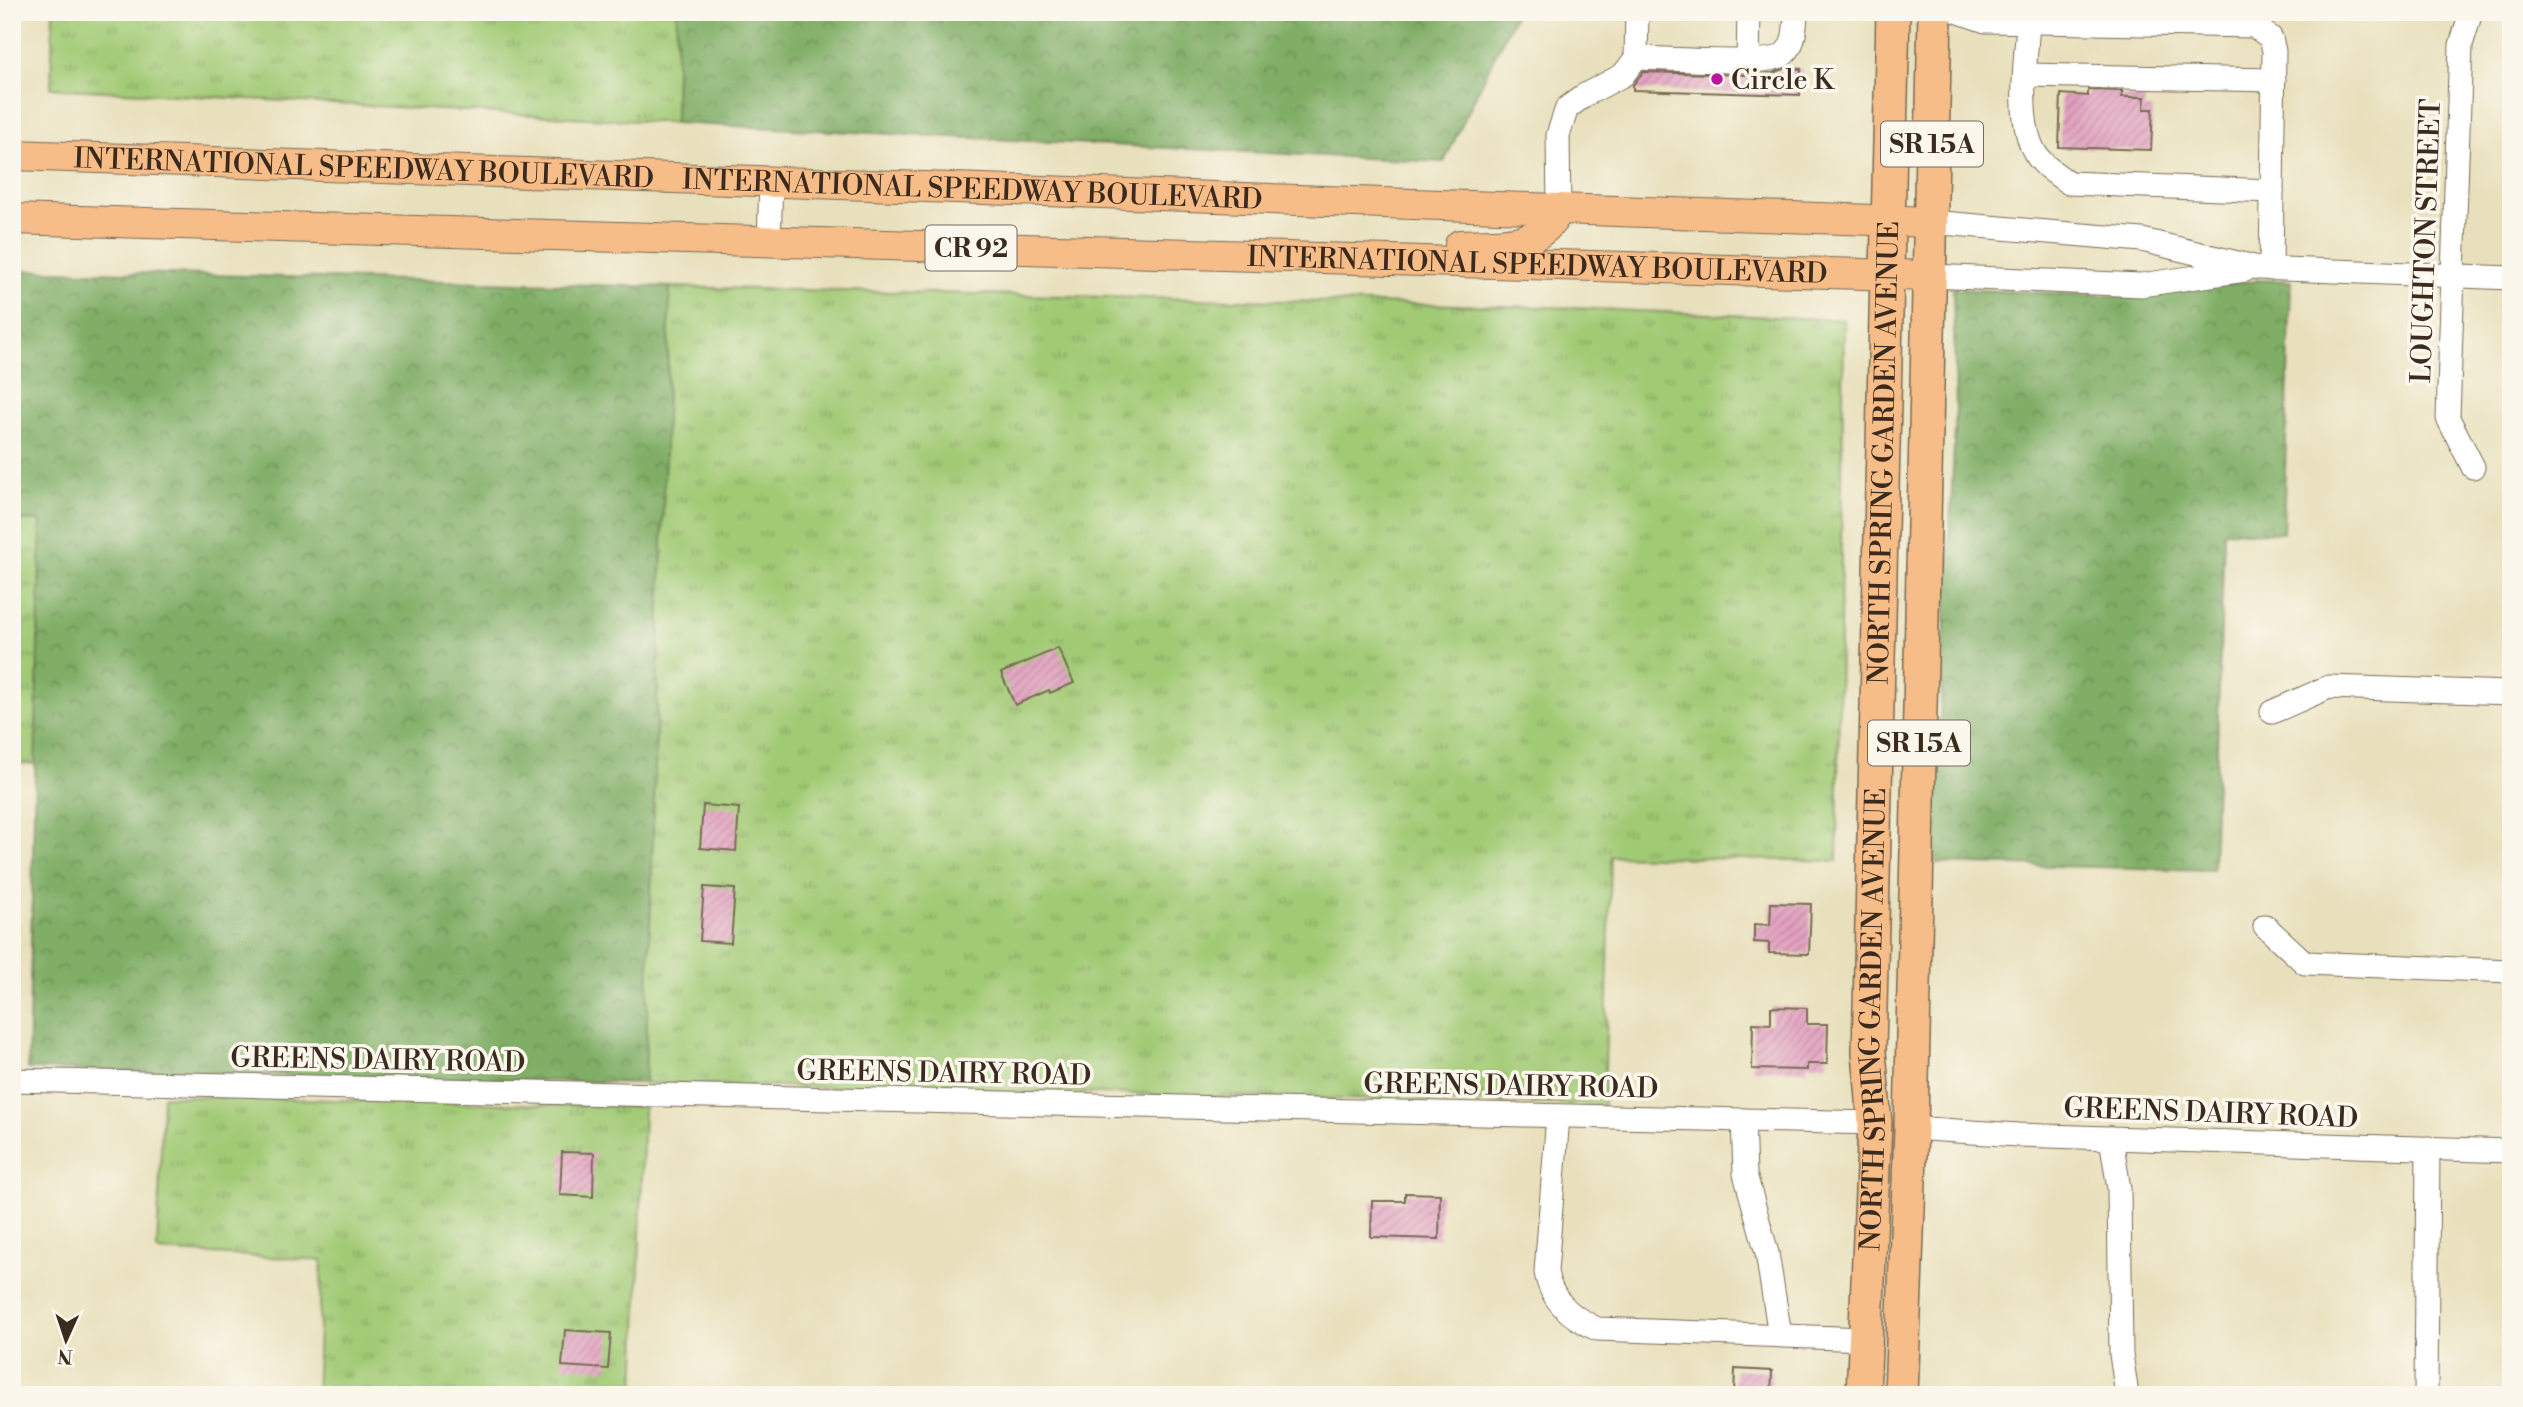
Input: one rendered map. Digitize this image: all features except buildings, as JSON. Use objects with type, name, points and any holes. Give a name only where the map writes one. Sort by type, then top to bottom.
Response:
[{"type":"highway","name":"NORTH SPRING GARDEN AVENUE","points":[[1863,1395],[1875,1123],[1869,1052],[1894,12]]},
{"type":"highway","name":"NORTH SPRING GARDEN AVENUE","points":[[1901,1395],[1911,1128],[1935,12]]},
{"type":"highway","points":[[1869,1052],[1887,1097],[1911,1128]]},
{"type":"highway","points":[[1875,1123],[1878,1142],[1887,1157],[1908,1210]]},
{"type":"main road","name":"INTERNATIONAL SPEEDWAY BOULEVARD","points":[[12,156],[1931,222]]},
{"type":"main road","points":[[1250,256],[1520,242],[1542,233],[1554,221],[1559,209]]},
{"type":"main road","name":"INTERNATIONAL SPEEDWAY BOULEVARD","points":[[12,219],[1930,276]]},
{"type":"street","points":[[1559,209],[1558,135],[1567,108],[1623,75],[1636,58],[1637,12]]},
{"type":"street","points":[[1748,61],[1749,12]]},
{"type":"street","points":[[1636,58],[1748,61],[1780,57],[1795,36],[1796,12]]},
{"type":"street","points":[[1959,12],[1985,21],[2254,26],[2272,38],[2272,191],[2265,268]]},
{"type":"street","name":"LOUGHTON STREET","points":[[2471,12],[2461,45],[2448,418],[2473,467]]},
{"type":"street","points":[[2028,23],[2025,124],[2034,150],[2047,167],[2069,183],[2272,191]]},
{"type":"street","points":[[2026,75],[2274,80]]},
{"type":"street","points":[[769,242],[771,182]]},
{"type":"street","points":[[1931,222],[2142,240],[2265,268]]},
{"type":"street","points":[[1930,276],[2141,285],[2265,268],[2511,278]]},
{"type":"street","points":[[2272,712],[2329,687],[2511,692]]},
{"type":"street","points":[[2265,926],[2305,963],[2511,971]]},
{"type":"street","name":"GREENS DAIRY ROAD","points":[[12,1080],[1875,1123]]},
{"type":"street","points":[[1558,1116],[1546,1272],[1548,1287],[1559,1304],[1578,1321],[1597,1329],[1866,1339]]},
{"type":"street","points":[[1743,1120],[1745,1174],[1767,1253],[1780,1335]]},
{"type":"street","name":"GREENS DAIRY ROAD","points":[[1911,1128],[2111,1138],[2511,1151]]},
{"type":"street","points":[[2111,1138],[2119,1189],[2121,1354],[2127,1395]]},
{"type":"street","points":[[2426,1395],[2428,1148]]},
{"type":"green space","points":[[53,12],[677,12],[675,123],[51,88]]},
{"type":"green space","points":[[677,12],[1516,12],[1444,162],[675,123]]},
{"type":"green space","points":[[12,270],[670,287],[645,1083],[28,1069],[41,521],[12,520]]},
{"type":"green space","points":[[2258,280],[2291,281],[2283,533],[2224,531],[2213,870],[1933,863],[1956,407],[1953,289],[2140,297]]},
{"type":"green space","points":[[670,287],[1548,307],[1844,320],[1837,861],[1611,856],[1604,1105],[645,1083]]},
{"type":"green space","points":[[12,520],[41,521],[36,764],[12,763]]},
{"type":"green space","points":[[163,1096],[644,1107],[635,1395],[316,1395],[322,1260],[157,1251]]},
{"type":"place","name":"Circle K","points":[[1717,79]]}]
